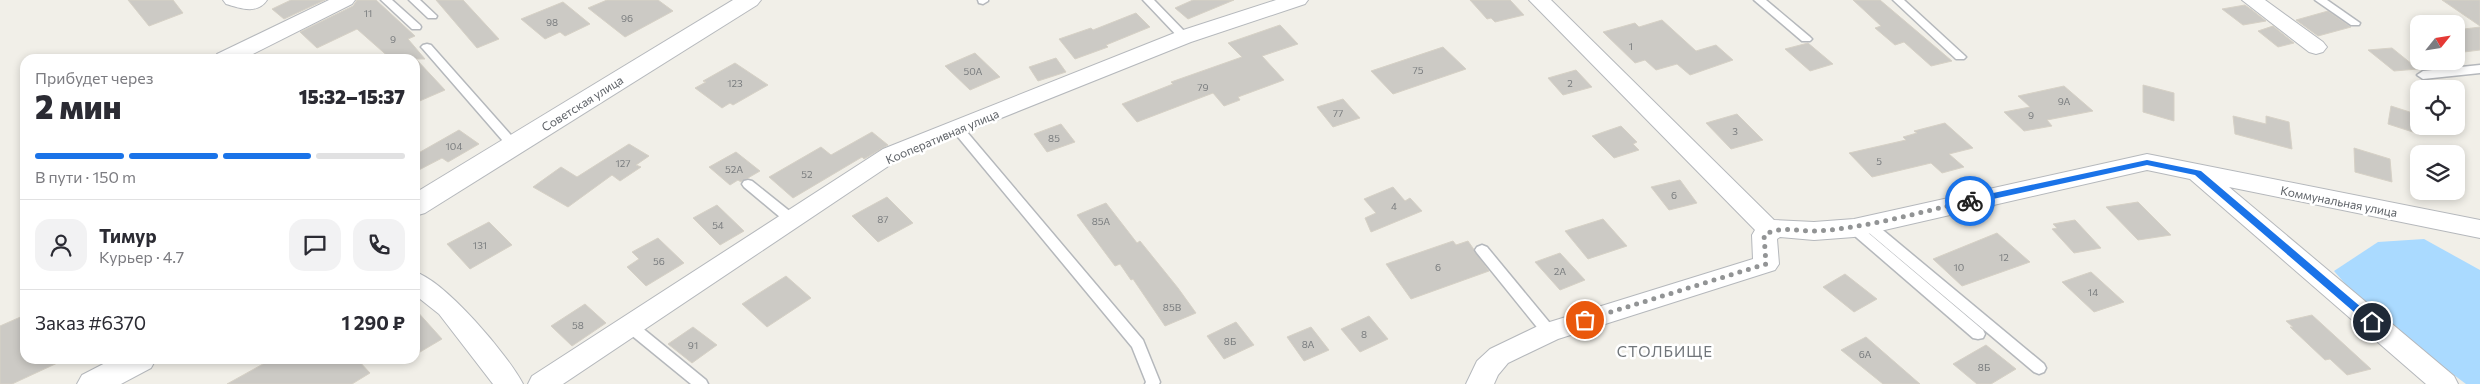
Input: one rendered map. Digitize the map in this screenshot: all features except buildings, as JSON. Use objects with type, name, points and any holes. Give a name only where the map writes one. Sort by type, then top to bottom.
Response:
[{"type":"street","points":[[233,0],[250,4],[257,0]]},
{"type":"street","points":[[235,54],[345,0]]},
{"type":"street","name":"Советская улица","points":[[420,203],[749,0]]},
{"type":"street","name":"Кооперативная улица","points":[[542,384],[891,154],[1184,37],[1248,14],[1298,0]]},
{"type":"street","points":[[1480,384],[1487,369],[1500,356],[1549,332],[1766,264],[1764,235],[1771,231],[1539,0]]},
{"type":"street","points":[[2252,0],[2316,47]]},
{"type":"street","name":"Коммунальная улица","points":[[1771,231],[1776,228],[1814,231],[1860,226],[2147,162],[2480,229]]},
{"type":"street","name":"Коммунальная улица","points":[[2198,172],[2444,384]]},
{"type":"street","points":[[420,285],[448,307],[508,384]]},
{"type":"street","points":[[93,384],[131,364]]},
{"type":"lane","points":[[386,0],[416,27]]},
{"type":"lane","points":[[414,0],[432,16]]},
{"type":"lane","points":[[1148,0],[1184,37]]},
{"type":"lane","points":[[1760,0],[1806,39]]},
{"type":"lane","points":[[1898,0],[1960,57]]},
{"type":"lane","points":[[2320,0],[2356,22]]},
{"type":"lane","points":[[427,47],[513,145]]},
{"type":"lane","points":[[2423,75],[2480,69]]},
{"type":"lane","points":[[957,128],[1138,344],[1154,382],[1152,384]]},
{"type":"lane","points":[[748,184],[792,220]]},
{"type":"lane","points":[[1860,226],[1978,334]]},
{"type":"lane","points":[[1860,226],[2039,368]]},
{"type":"lane","points":[[1482,250],[1549,332]]},
{"type":"lane","points":[[630,326],[702,384]]},
{"type":"water","points":[[2424,239],[2480,270],[2480,384],[2466,384],[2369,311],[2334,271],[2378,242]]},
{"type":"way so far","points":[[1585,320],[1766,264],[1764,235],[1776,228],[1814,231],[1854,228],[1970,201]]},
{"type":"district","name":"СТОЛБИЩЕ","points":[[1665,351]]},
{"type":"route","points":[[1970,201],[2147,162],[2198,172],[2372,322]]}]
